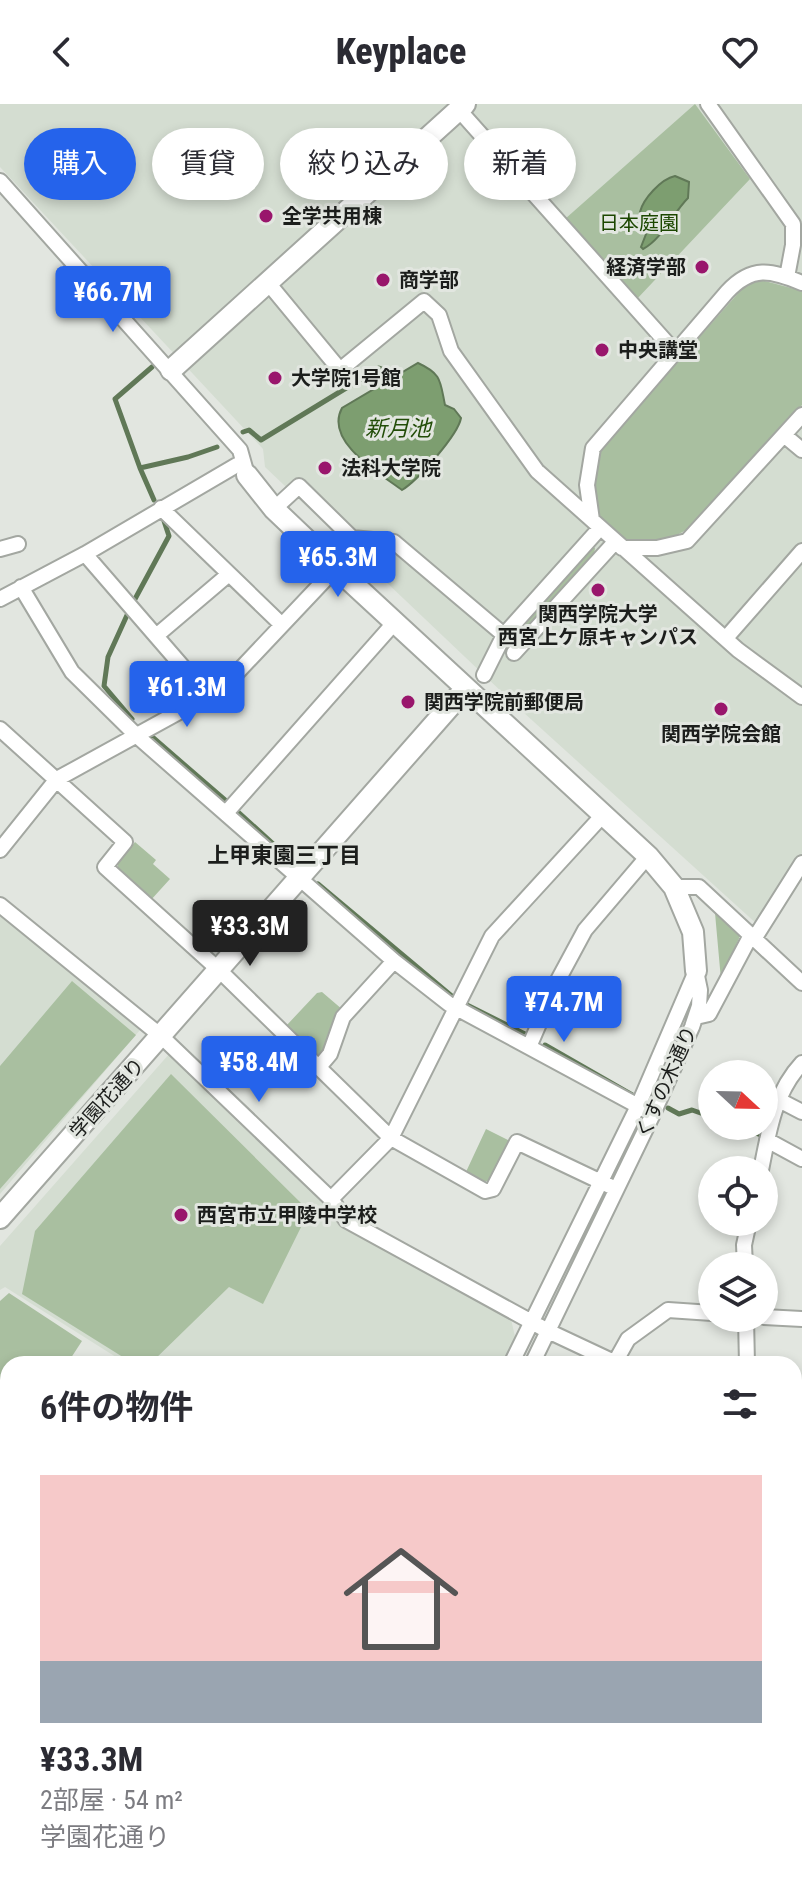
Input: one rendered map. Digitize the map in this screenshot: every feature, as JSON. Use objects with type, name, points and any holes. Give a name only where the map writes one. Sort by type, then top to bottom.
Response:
[{"type":"street","points":[[708,104],[793,224],[787,277]]},
{"type":"street","points":[[171,370],[462,107],[675,352]]},
{"type":"street","points":[[0,181],[240,450],[245,469],[274,509],[648,856],[674,887],[693,932],[696,971]]},
{"type":"street","points":[[596,524],[587,485],[593,448],[675,352],[739,280],[756,272],[802,283]]},
{"type":"street","points":[[269,284],[340,370],[424,301],[439,315],[457,361],[537,471],[726,638],[802,697]]},
{"type":"street","points":[[618,545],[657,548],[687,541],[802,415]]},
{"type":"street","points":[[784,435],[802,450]]},
{"type":"street","points":[[0,599],[85,554],[161,508],[245,469]]},
{"type":"street","points":[[274,509],[299,486],[352,538],[394,542],[504,635]]},
{"type":"street","points":[[161,508],[282,625]]},
{"type":"street","points":[[484,675],[504,635],[596,524]]},
{"type":"street","points":[[0,549],[18,544]]},
{"type":"street","points":[[514,653],[618,545]]},
{"type":"street","points":[[726,638],[802,551]]},
{"type":"street","points":[[85,554],[208,696]]},
{"type":"street","points":[[0,850],[57,779],[208,696],[233,677],[336,568]]},
{"type":"street","points":[[156,636],[229,574]]},
{"type":"street","points":[[21,587],[72,672],[137,736],[394,961],[456,1008],[653,1114]]},
{"type":"street","points":[[226,813],[395,622]]},
{"type":"street","name":"学園花通り","points":[[0,1218],[466,688]]},
{"type":"street","points":[[0,729],[125,842],[105,867],[219,970],[391,1138],[485,1191],[493,1189],[517,1142],[616,1189]]},
{"type":"street","points":[[331,1199],[391,1138],[492,936],[603,815]]},
{"type":"street","points":[[529,1047],[557,982],[585,930],[648,856]]},
{"type":"street","points":[[696,1017],[709,1014],[752,937],[802,863]]},
{"type":"street","points":[[674,887],[699,887],[752,937],[799,974]]},
{"type":"street","points":[[0,905],[161,1036],[331,1199],[346,1220],[600,1356]]},
{"type":"street","points":[[319,1067],[330,1054],[343,1017],[394,961]]},
{"type":"street","name":"くすの木通り","points":[[536,1356],[653,1114],[696,1017],[700,990],[696,971]]},
{"type":"street","name":"くすの木通り","points":[[515,1356],[638,1106],[696,971]]},
{"type":"street","points":[[778,1097],[802,1063]]},
{"type":"street","points":[[778,1100],[802,1112]]},
{"type":"street","points":[[764,1156],[767,1140],[802,1159]]},
{"type":"street","points":[[618,1356],[628,1339],[668,1310],[698,1312]]},
{"type":"street","points":[[778,1318],[802,1319]]},
{"type":"street","points":[[746,1332],[747,1356]]},
{"type":"shaded area","name":"関西学院大学 西宮上ケ原キャンパス","points":[[0,104],[802,104],[802,853],[758,925],[523,712],[265,467],[263,449],[31,200],[136,200],[136,128],[24,128],[24,193],[0,167]]},
{"type":"shaded area","points":[[0,915],[140,1030],[0,1194]]},
{"type":"shaded area","name":"西宮市立甲陵中学校","points":[[170,1053],[326,1205],[341,1225],[511,1319],[516,1341],[509,1356],[114,1356],[5,1287],[0,1290],[0,1246]]},
{"type":"green space","name":"日本庭園","points":[[695,104],[750,179],[636,300],[565,219]]},
{"type":"green space","points":[[761,280],[802,291],[802,405],[693,526],[660,541],[643,543],[625,539],[596,512],[595,470],[603,446],[741,290],[749,283]]},
{"type":"green space","points":[[591,546],[595,548],[594,555],[520,637],[515,635],[514,632]]},
{"type":"green space","points":[[135,842],[156,860],[153,864],[170,879],[150,901],[118,872],[118,863]]},
{"type":"green space","points":[[715,913],[740,936],[721,980]]},
{"type":"green space","points":[[72,981],[136,1035],[0,1189],[0,1066]]},
{"type":"green space","points":[[322,992],[343,1010],[327,1050],[318,1058],[286,1026],[317,993]]},
{"type":"green space","points":[[171,1074],[304,1206],[307,1215],[263,1304],[229,1287],[158,1356],[121,1356],[22,1294],[35,1231]]},
{"type":"green space","points":[[486,1129],[510,1141],[492,1180],[482,1182],[465,1174]]},
{"type":"green space","points":[[9,1293],[82,1341],[72,1356],[0,1356],[0,1301]]},
{"type":"water","points":[[675,176],[689,182],[688,198],[656,239],[643,249],[641,247],[648,229],[640,217],[642,207],[659,185]]},
{"type":"water","name":"新月池","points":[[418,363],[436,375],[445,405],[454,409],[461,418],[453,435],[436,457],[402,490],[357,455],[347,444],[338,420],[342,408]]},
{"type":"waterway","points":[[140,468],[115,399],[152,367]]},
{"type":"waterway","points":[[243,432],[249,430],[261,440],[379,368],[397,374]]},
{"type":"waterway","points":[[154,500],[140,468],[217,447]]},
{"type":"waterway","points":[[135,599],[169,536],[164,521]]},
{"type":"waterway","points":[[128,613],[108,657],[104,686],[132,719]]},
{"type":"waterway","points":[[150,735],[225,800]]},
{"type":"waterway","points":[[237,811],[293,862]]},
{"type":"waterway","points":[[318,884],[454,998]]},
{"type":"waterway","points":[[467,1005],[525,1034]]},
{"type":"waterway","points":[[545,1045],[634,1096]]},
{"type":"waterway","points":[[668,1108],[679,1114],[692,1110],[698,1112]]},
{"type":"place","name":"全学共用棟","points":[[266,216]]},
{"type":"place","name":"経済学部","points":[[702,267]]},
{"type":"place","name":"商学部","points":[[383,280]]},
{"type":"place","name":"中央講堂","points":[[602,350]]},
{"type":"place","name":"大学院1号館","points":[[275,378]]},
{"type":"place","name":"法科大学院","points":[[325,468]]},
{"type":"place","name":"関西学院大学 西宮上ケ原キャンパス","points":[[598,590]]},
{"type":"place","name":"関西学院前郵便局","points":[[408,702]]},
{"type":"place","name":"関西学院会館","points":[[721,709]]},
{"type":"place","name":"西宮市立甲陵中学校","points":[[181,1215]]},
{"type":"district","name":"上甲東園三丁目","points":[[284,855]]}]
